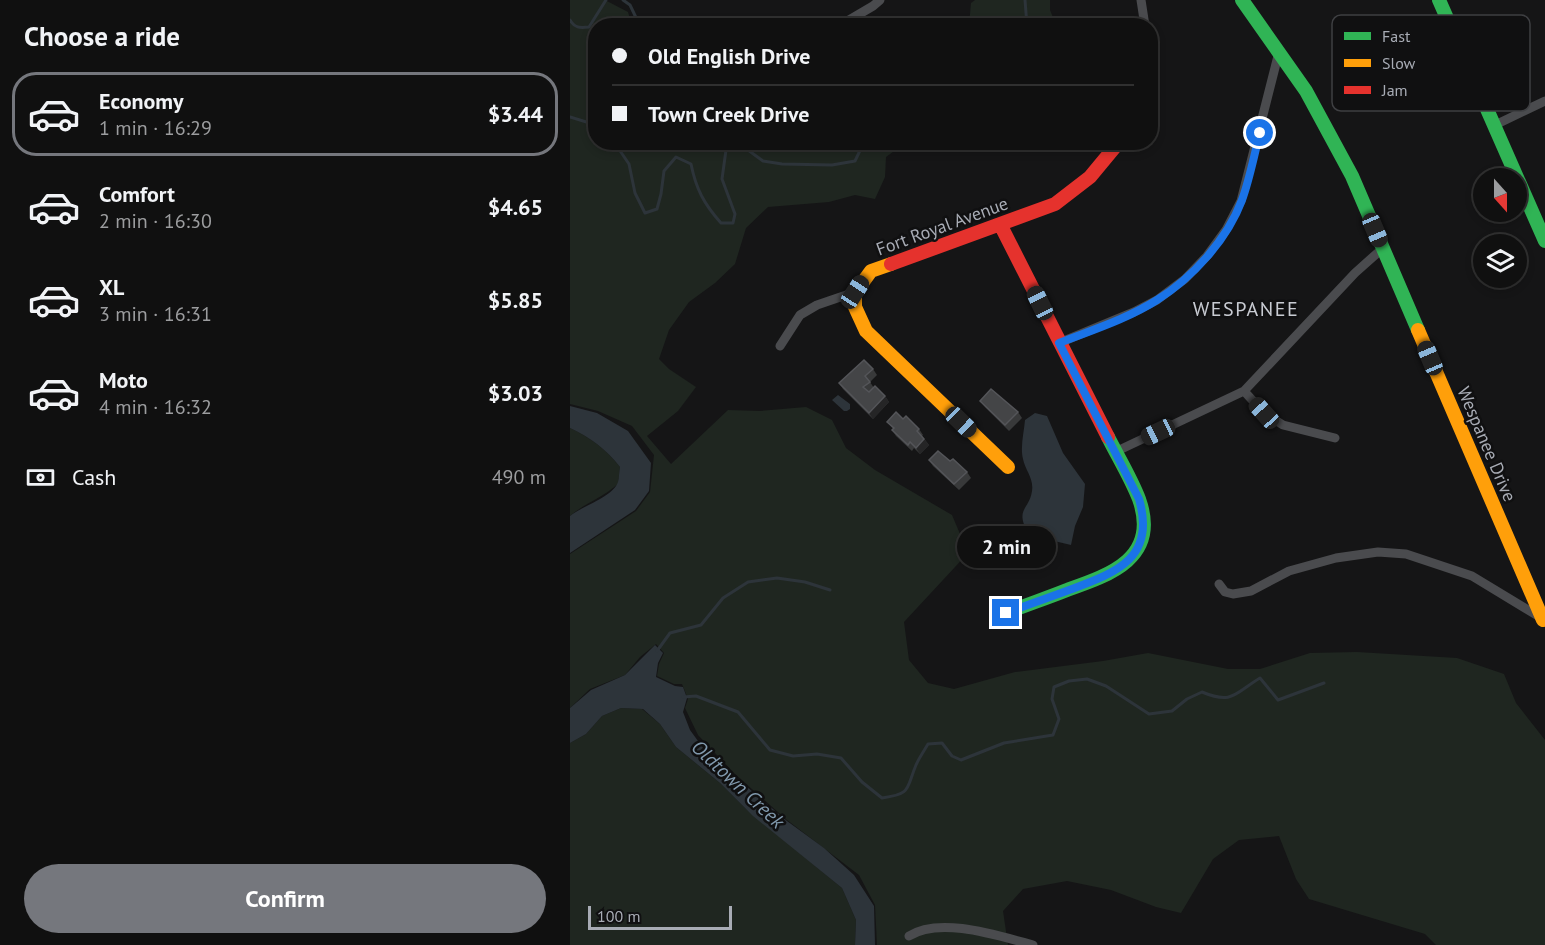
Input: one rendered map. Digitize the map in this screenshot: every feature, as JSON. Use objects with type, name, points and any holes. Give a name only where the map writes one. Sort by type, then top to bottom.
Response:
[{"type":"street","points":[[853,18],[880,0]]},
{"type":"street","points":[[1142,0],[1144,18]]},
{"type":"street","name":"Wespanee Drive","points":[[1242,0],[1306,91],[1352,176],[1544,621]]},
{"type":"street","points":[[1439,0],[1446,15]]},
{"type":"street","points":[[1059,343],[1157,300],[1185,279],[1207,256],[1226,230],[1241,201],[1279,52]]},
{"type":"street","points":[[1530,108],[1545,101]]},
{"type":"street","points":[[1489,111],[1545,242]]},
{"type":"street","points":[[1495,125],[1524,111]]},
{"type":"street","name":"Fort Royal Avenue","points":[[855,292],[871,272],[1055,204],[1074,192],[1114,150]]},
{"type":"street","points":[[1000,224],[1139,499],[1144,516],[1144,531],[1132,559],[1109,575],[1006,613]]},
{"type":"street","points":[[1115,452],[1244,392],[1355,273],[1383,248]]},
{"type":"street","points":[[780,346],[800,315],[817,305],[855,292]]},
{"type":"street","points":[[855,292],[853,302],[866,331],[1008,467]]},
{"type":"street","points":[[1244,392],[1264,413],[1283,425],[1335,438]]},
{"type":"street","points":[[1219,584],[1226,592],[1233,594],[1251,591],[1288,571],[1336,558],[1377,552],[1406,554],[1472,576],[1544,621]]},
{"type":"street","points":[[909,936],[919,930],[975,930],[1033,945]]},
{"type":"shaded area","points":[[570,0],[605,0],[628,12],[630,18],[588,18],[588,150],[896,150],[886,157],[885,177],[875,199],[855,195],[829,202],[768,207],[746,228],[735,264],[715,283],[689,302],[669,330],[659,359],[669,369],[696,387],[678,411],[647,436],[671,464],[728,410],[760,411],[806,407],[832,420],[846,448],[875,470],[952,515],[968,553],[904,622],[909,660],[928,683],[954,689],[1015,672],[1148,653],[1228,669],[1260,669],[1310,653],[1357,652],[1457,658],[1504,674],[1516,703],[1545,740],[1545,945],[1436,945],[1425,934],[1309,899],[1296,879],[1279,836],[1239,840],[1213,859],[1181,913],[1156,907],[1111,890],[1067,881],[1023,889],[1003,911],[1008,945],[877,945],[875,905],[859,875],[787,820],[735,774],[698,735],[685,708],[688,699],[682,684],[674,684],[657,676],[664,653],[656,644],[640,657],[625,675],[590,689],[570,708],[570,554],[636,511],[650,492],[654,455],[632,426],[598,411],[570,404]]},
{"type":"shaded area","points":[[975,0],[1050,0],[1053,18],[970,18],[971,3]]},
{"type":"shaded area","points":[[570,428],[598,444],[620,467],[618,484],[570,516]]},
{"type":"shaded area","points":[[621,708],[642,709],[660,724],[676,747],[720,783],[746,809],[842,888],[856,920],[855,945],[570,945],[570,743],[586,734],[602,716]]},
{"type":"water","points":[[838,395],[850,404],[850,409],[844,411],[832,400]]},
{"type":"water","points":[[570,406],[597,413],[628,431],[651,463],[649,491],[635,510],[570,553],[570,516],[610,492],[618,482],[620,467],[598,444],[570,428]]},
{"type":"water","points":[[1035,413],[1047,416],[1063,453],[1085,484],[1083,507],[1075,526],[1071,545],[1029,535],[1023,520],[1032,486],[1023,459],[1022,440],[1025,420]]},
{"type":"water","name":"Oldtown Creek","points":[[655,645],[663,653],[658,663],[656,677],[675,686],[683,687],[687,698],[683,712],[690,730],[706,752],[854,875],[874,906],[875,945],[855,945],[856,920],[842,888],[753,816],[720,783],[676,747],[660,724],[643,709],[621,708],[602,716],[586,734],[570,743],[570,708],[591,690],[625,675]]},
{"type":"building","points":[[864,360],[873,369],[865,376],[870,382],[863,387],[869,392],[875,386],[885,396],[869,413],[839,383]]},
{"type":"building","points":[[991,389],[1018,412],[1005,425],[980,401]]},
{"type":"building","points":[[896,412],[903,419],[906,416],[919,429],[917,431],[924,439],[916,448],[910,442],[908,445],[887,422]]},
{"type":"building","points":[[938,451],[950,461],[953,459],[967,472],[954,484],[929,460]]},
{"type":"waterway","points":[[595,18],[606,0]]},
{"type":"waterway","points":[[623,0],[630,5],[636,18]]},
{"type":"waterway","points":[[1025,0],[1026,18]]},
{"type":"waterway","points":[[570,20],[578,27],[588,27]]},
{"type":"waterway","points":[[570,117],[588,123]]},
{"type":"waterway","points":[[619,150],[629,164],[635,193],[645,213],[657,209],[664,171],[676,157],[691,164],[702,196],[721,223],[733,223],[735,214],[722,179],[726,150]]},
{"type":"waterway","points":[[748,150],[763,161],[782,164],[832,165],[855,161],[860,150]]},
{"type":"waterway","points":[[657,651],[670,633],[701,625],[723,598],[748,582],[777,578],[805,582],[830,590]]},
{"type":"waterway","points":[[683,697],[696,696],[738,712],[770,750],[793,756],[817,754],[841,758],[862,782],[882,798],[899,795],[906,789],[917,762],[928,744],[942,743],[952,756],[961,760],[1004,743],[1053,735],[1059,719],[1052,699],[1054,687],[1069,681],[1087,679],[1106,686],[1149,714],[1172,711],[1187,699],[1202,692],[1212,696],[1233,696],[1260,678],[1278,700],[1324,683]]},
{"type":"traffic: fast","points":[[1242,0],[1306,91],[1352,176],[1418,330]]},
{"type":"traffic: fast","points":[[1439,0],[1446,15]]},
{"type":"traffic: fast","points":[[1488,111],[1545,241]]},
{"type":"traffic: fast","points":[[1006,613],[1099,578],[1127,561],[1137,550],[1143,536],[1144,519],[1139,499],[1108,437]]},
{"type":"traffic: slow","points":[[891,264],[871,271],[855,293],[855,307],[866,331],[1008,467]]},
{"type":"traffic: slow","points":[[1418,330],[1543,620]]},
{"type":"traffic: jam","points":[[891,264],[1055,204],[1090,177],[1112,150]]},
{"type":"traffic: jam","points":[[1000,224],[1108,437]]},
{"type":"district","name":"WESPANEE","points":[[1246,309]]},
{"type":"route","points":[[1006,613],[1109,575],[1132,559],[1144,531],[1144,516],[1139,499],[1059,343],[1134,312],[1157,300],[1185,279],[1207,256],[1226,230],[1241,201],[1260,133]]}]
